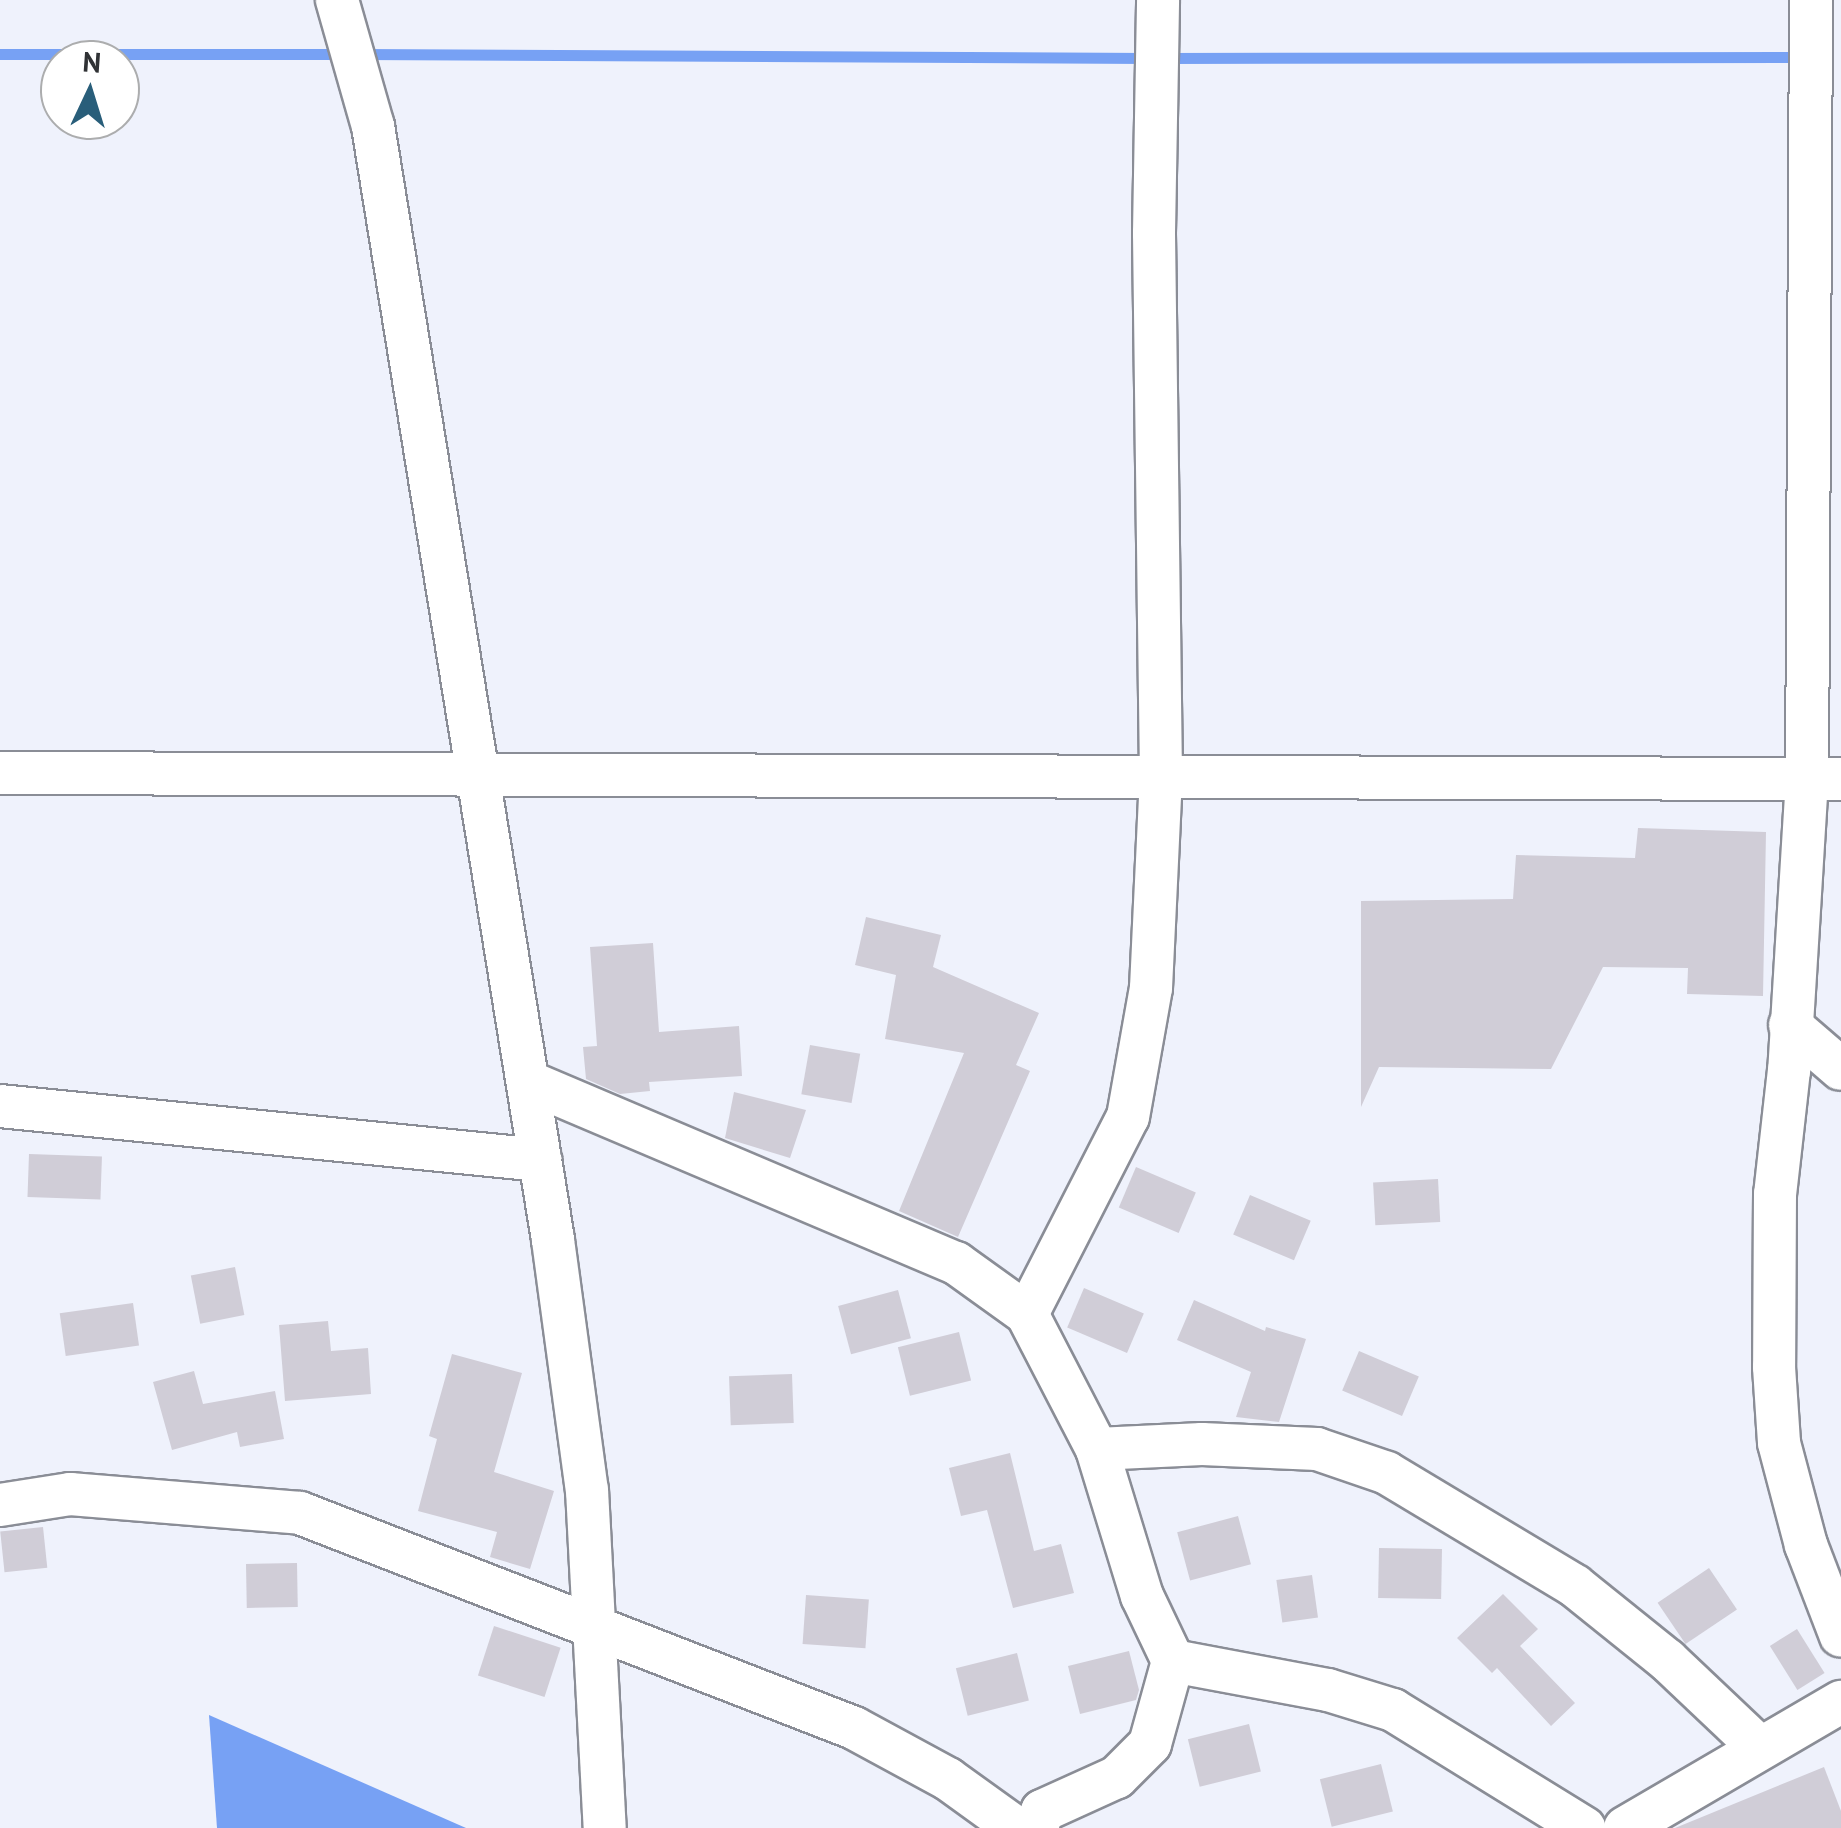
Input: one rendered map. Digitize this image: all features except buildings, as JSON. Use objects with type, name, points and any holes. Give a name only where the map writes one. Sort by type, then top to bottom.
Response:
[{"type":"street","points":[[341,15],[373,126],[574,1382],[598,1628],[597,1713],[605,1828]]},
{"type":"street","points":[[1026,1314],[1128,1117],[1151,988],[1161,776],[1154,233],[1158,38]]},
{"type":"street","points":[[1812,39],[1824,779],[1790,1025],[1775,1194],[1774,1367],[1780,1443],[1806,1545],[1841,1636]]},
{"type":"street","points":[[0,774],[1824,779]]},
{"type":"street","points":[[1790,1025],[1841,1069]]},
{"type":"street","points":[[529,1082],[956,1263],[1026,1314],[1097,1449],[1142,1596],[1173,1661],[1150,1744],[1117,1777],[1042,1811],[1037,1828]]},
{"type":"street","points":[[0,1106],[540,1160]]},
{"type":"street","points":[[1097,1449],[1202,1444],[1318,1449],[1387,1473],[1575,1586],[1667,1660],[1759,1747]]},
{"type":"street","points":[[0,1505],[70,1494],[300,1513],[854,1728],[948,1779],[1016,1828]]},
{"type":"street","points":[[1173,1661],[1328,1690],[1392,1710],[1584,1828]]},
{"type":"street","points":[[1625,1828],[1841,1702]]},
{"type":"water","points":[[209,1715],[466,1828],[217,1828]]},
{"type":"waterway","points":[[0,54],[342,54]]},
{"type":"waterway","points":[[360,54],[1147,58]]},
{"type":"waterway","points":[[1165,58],[1802,57]]}]
